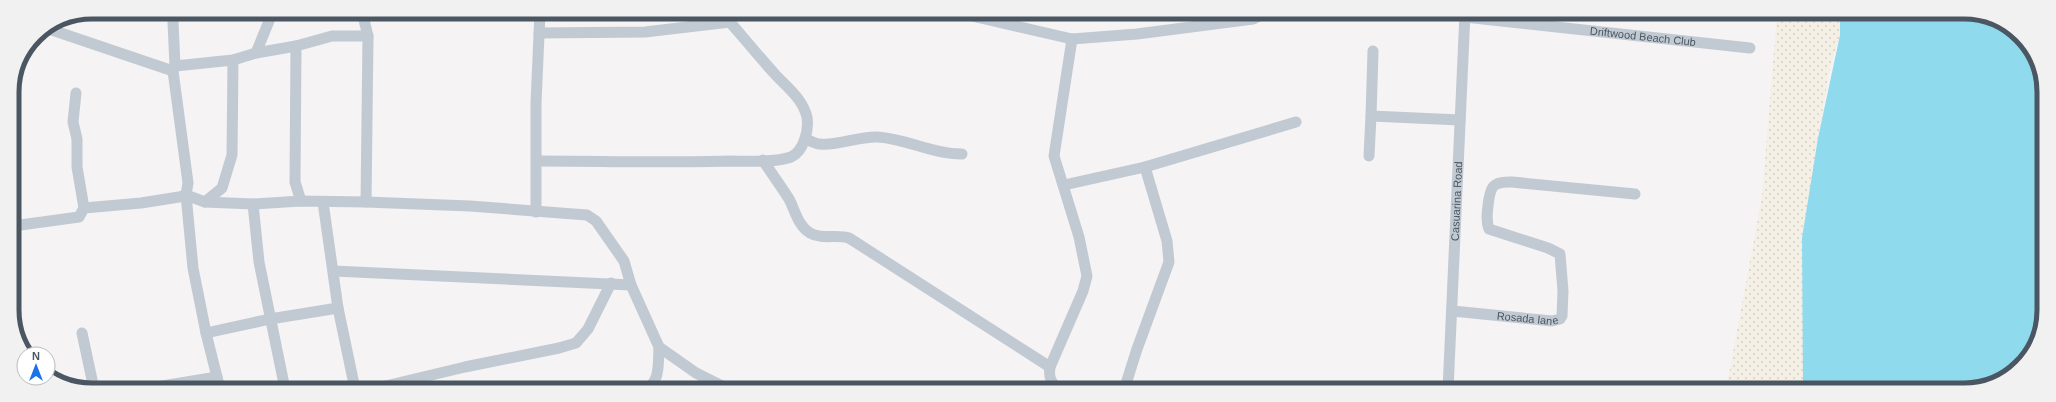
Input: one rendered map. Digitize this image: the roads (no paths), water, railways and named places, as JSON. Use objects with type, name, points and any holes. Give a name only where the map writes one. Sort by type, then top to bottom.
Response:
[{"type":"street","points":[[174,19],[174,69],[188,183],[186,194],[193,268],[206,333],[218,383]]},
{"type":"street","points":[[256,53],[269,19]]},
{"type":"street","points":[[364,19],[368,36],[366,202]]},
{"type":"street","points":[[536,212],[536,103],[539,70],[540,19]]},
{"type":"street","points":[[536,160],[691,162],[763,160],[791,156],[802,147],[805,139],[807,118],[799,98],[774,73],[727,19]]},
{"type":"street","points":[[998,19],[1072,39],[1137,34],[1253,19]]},
{"type":"street","name":"Casuarina Road","points":[[1448,383],[1453,311],[1465,19]]},
{"type":"street","name":"Driftwood Beach Club","points":[[1500,19],[1750,48]]},
{"type":"street","points":[[539,33],[645,32],[730,22]]},
{"type":"street","points":[[53,30],[174,69],[233,60],[256,53],[296,46],[332,36],[368,36]]},
{"type":"street","points":[[1053,383],[1049,375],[1050,367],[1083,291],[1087,276],[1080,237],[1054,152],[1072,39]]},
{"type":"street","points":[[296,46],[295,182],[301,201]]},
{"type":"street","points":[[1369,156],[1373,51]]},
{"type":"street","points":[[205,202],[222,188],[232,155],[233,60]]},
{"type":"street","points":[[19,225],[79,217],[84,208],[77,167],[77,139],[73,122],[76,93]]},
{"type":"street","points":[[1371,116],[1460,120]]},
{"type":"street","points":[[1064,185],[1145,166],[1296,122]]},
{"type":"street","points":[[805,139],[818,144],[829,144],[858,138],[879,137],[914,144],[945,153],[962,154]]},
{"type":"street","points":[[763,160],[789,198],[803,227],[811,233],[829,237],[841,236],[849,238],[1050,367]]},
{"type":"street","points":[[1126,383],[1169,262],[1167,241],[1145,166]]},
{"type":"street","name":"Rosada lane","points":[[1453,311],[1552,321],[1560,319],[1564,311],[1560,254],[1548,248],[1489,228],[1487,218],[1492,187],[1502,182],[1635,194]]},
{"type":"street","points":[[84,208],[141,203],[179,197],[186,194],[205,202],[253,204],[301,201],[366,202],[582,214],[592,217],[624,261],[631,285],[659,347],[701,376],[714,383]]},
{"type":"street","points":[[323,202],[334,271],[338,308],[354,383]]},
{"type":"street","points":[[253,204],[259,262],[284,383]]},
{"type":"street","points":[[334,271],[631,285]]},
{"type":"street","points":[[398,383],[576,343],[588,329],[599,302],[611,283]]},
{"type":"street","points":[[206,333],[270,319],[338,308]]},
{"type":"street","points":[[82,333],[93,383]]},
{"type":"street","points":[[654,383],[659,347]]},
{"type":"street","points":[[180,383],[217,377]]},
{"type":"water","points":[[1840,19],[1978,20],[2005,31],[2016,40],[2025,51],[2033,68],[2036,78],[2037,92],[2036,324],[2025,351],[2016,362],[2005,371],[1988,379],[1964,383],[1803,383],[1802,238],[1818,138],[1840,35]]}]
